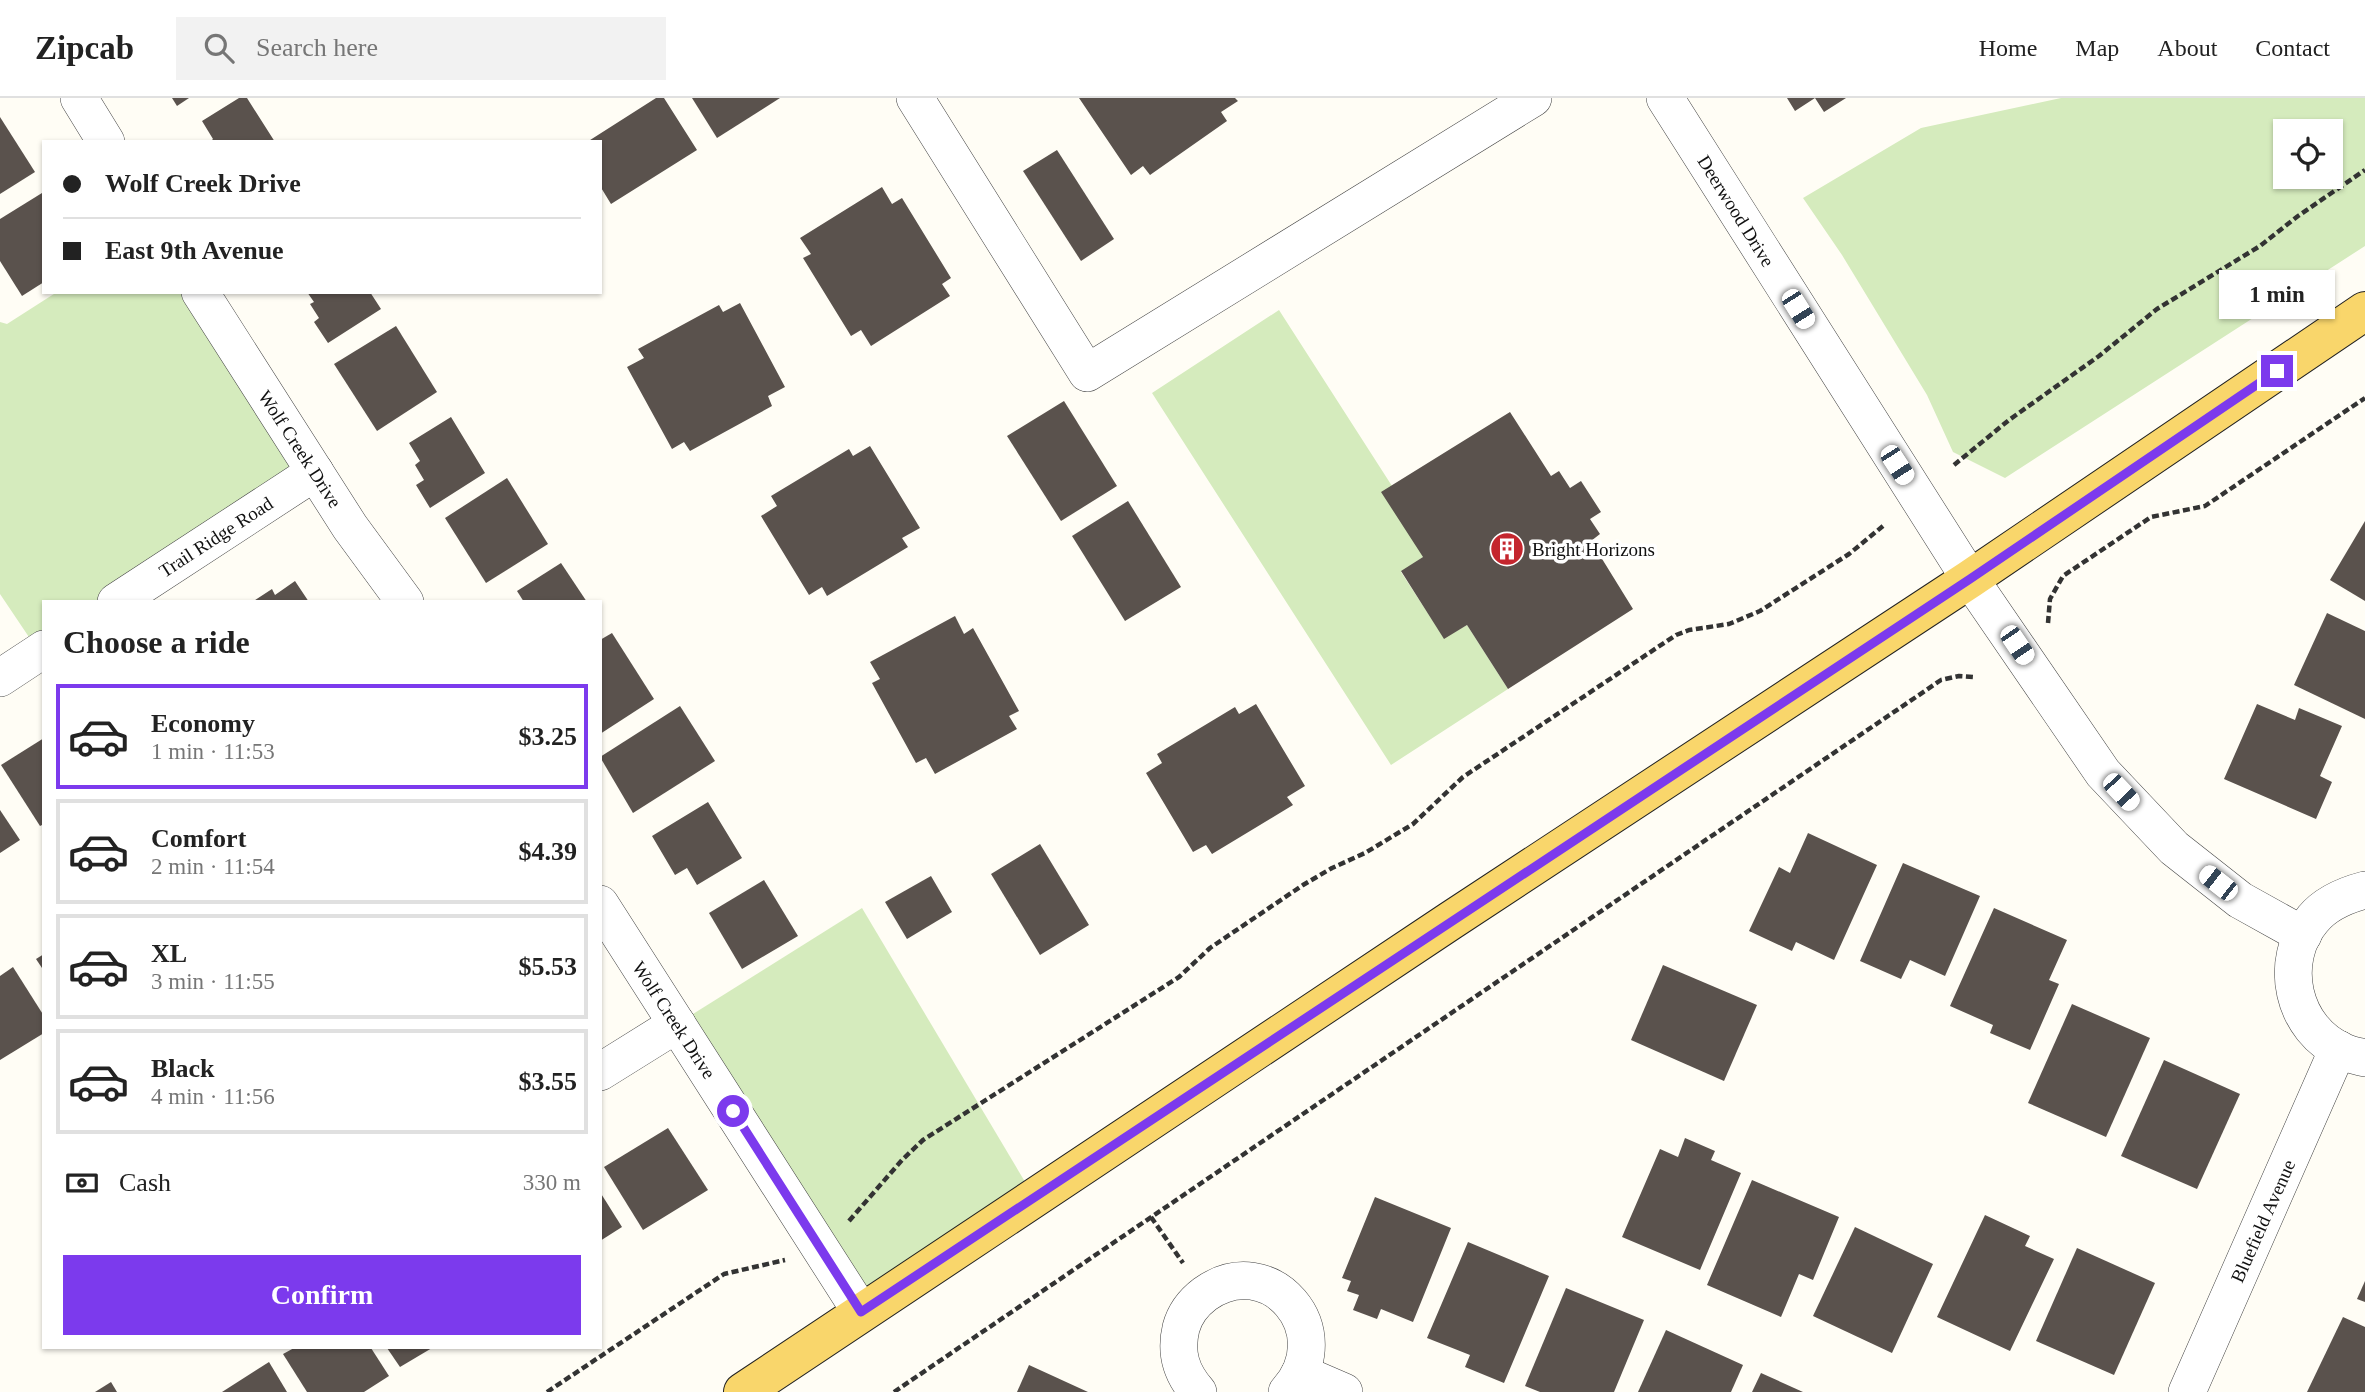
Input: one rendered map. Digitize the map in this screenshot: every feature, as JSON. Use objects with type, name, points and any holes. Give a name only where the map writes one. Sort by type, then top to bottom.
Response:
[{"type":"main road","points":[[743,1392],[1970,579],[2365,311]]},
{"type":"street","points":[[79,98],[105,140]]},
{"type":"street","points":[[915,98],[1087,373],[1533,98]]},
{"type":"street","name":"Deerwood Drive","points":[[1665,98],[1970,579],[2103,773],[2174,848],[2240,900],[2303,935]]},
{"type":"street","name":"Wolf Creek Drive","points":[[201,294],[350,527],[404,600]]},
{"type":"street","name":"Trail Ridge Road","points":[[119,600],[315,472]]},
{"type":"street","points":[[0,678],[42,650]]},
{"type":"street","points":[[2352,1053],[2322,1039],[2305,1019],[2294,994],[2292,967],[2299,941],[2314,918],[2336,900],[2365,890]]},
{"type":"street","name":"Wolf Creek Drive","points":[[602,907],[861,1312]]},
{"type":"street","points":[[602,1071],[677,1024]]},
{"type":"street","name":"Bluefield Avenue","points":[[2187,1392],[2352,1053]]},
{"type":"street","points":[[1198,1392],[1188,1381],[1179,1361],[1178,1340],[1183,1319],[1195,1301],[1213,1288],[1233,1281],[1254,1282],[1274,1289],[1291,1302],[1303,1320],[1307,1340],[1306,1362],[1294,1382],[1344,1392]]},
{"type":"path","points":[[1954,465],[2009,420],[2099,356],[2157,309],[2260,246],[2365,170]]},
{"type":"path","points":[[2048,623],[2050,599],[2063,576],[2151,517],[2205,506],[2365,398]]},
{"type":"path","points":[[849,1221],[923,1140],[1180,977],[1210,948],[1303,885],[1413,824],[1463,777],[1672,638],[1689,630],[1729,624],[1760,611],[1849,554],[1883,526]]},
{"type":"path","points":[[894,1392],[1941,680],[1959,676],[1974,677]]},
{"type":"path","points":[[1151,1217],[1205,1294]]},
{"type":"path","points":[[547,1392],[724,1273],[789,1259]]},
{"type":"green space","points":[[2061,98],[2365,98],[2365,246],[2005,478],[1953,452],[1927,395],[1842,255],[1803,198],[1921,128]]},
{"type":"green space","points":[[54,294],[201,294],[315,472],[119,600],[42,600],[42,650],[39,652],[0,594],[0,322],[7,324]]},
{"type":"green space","points":[[1279,310],[1392,486],[1423,557],[1401,572],[1444,638],[1467,625],[1508,689],[1391,765],[1152,393]]},
{"type":"green space","points":[[862,908],[1034,1197],[861,1312],[677,1024]]},
{"type":"building","points":[[172,98],[189,98],[177,106]]},
{"type":"building","points":[[239,98],[247,98],[274,140],[212,140],[202,121]]},
{"type":"building","points":[[656,98],[664,98],[697,150],[611,204],[602,189],[602,140],[590,140]]},
{"type":"building","points":[[692,98],[780,98],[717,138]]},
{"type":"building","points":[[1079,98],[1235,98],[1238,101],[1221,112],[1227,121],[1150,175],[1143,166],[1131,175]]},
{"type":"building","points":[[1787,98],[1815,98],[1795,111]]},
{"type":"building","points":[[1815,98],[1846,98],[1824,112]]},
{"type":"building","points":[[0,117],[35,172],[0,194]]},
{"type":"building","points":[[1057,150],[1114,239],[1081,261],[1023,171]]},
{"type":"building","points":[[882,187],[892,204],[902,198],[951,278],[942,284],[950,296],[871,346],[861,330],[851,336],[803,258],[811,254],[800,238]]},
{"type":"building","points":[[42,193],[42,283],[22,296],[0,261],[0,219]]},
{"type":"building","points":[[308,294],[371,294],[381,309],[328,343],[314,322],[319,318],[310,304],[314,302]]},
{"type":"building","points":[[740,303],[785,387],[768,396],[772,406],[690,451],[684,442],[672,449],[627,367],[644,358],[638,349],[719,305],[723,312]]},
{"type":"building","points":[[396,326],[437,392],[377,431],[334,364]]},
{"type":"building","points":[[1064,401],[1117,486],[1061,521],[1007,436]]},
{"type":"building","name":"Bright Horizons","points":[[1510,412],[1551,476],[1559,471],[1570,488],[1581,481],[1601,512],[1590,519],[1600,534],[1591,541],[1633,609],[1508,689],[1467,625],[1444,639],[1401,571],[1423,557],[1381,492]]},
{"type":"building","points":[[451,417],[485,473],[430,508],[416,485],[424,480],[415,465],[420,461],[409,443]]},
{"type":"building","points":[[870,446],[920,528],[902,538],[908,547],[827,596],[822,587],[809,595],[761,516],[777,506],[771,496],[849,449],[853,456]]},
{"type":"building","points":[[507,478],[548,544],[486,583],[445,518]]},
{"type":"building","points":[[1128,501],[1181,587],[1125,621],[1072,536]]},
{"type":"building","points":[[2365,521],[2365,601],[2330,580]]},
{"type":"building","points":[[561,563],[586,600],[523,600],[517,591]]},
{"type":"building","points":[[295,581],[308,600],[255,600],[272,589],[275,595]]},
{"type":"building","points":[[2327,613],[2365,631],[2365,719],[2294,685]]},
{"type":"building","points":[[955,616],[964,634],[973,628],[1019,711],[1009,716],[1017,729],[935,774],[926,758],[916,763],[872,683],[880,679],[870,662]]},
{"type":"building","points":[[612,633],[654,699],[602,733],[602,639]]},
{"type":"building","points":[[1256,704],[1305,786],[1287,797],[1293,805],[1212,854],[1206,845],[1193,852],[1146,773],[1162,763],[1157,754],[1235,707],[1239,714]]},
{"type":"building","points":[[2257,704],[2295,720],[2299,708],[2342,726],[2320,776],[2332,782],[2316,819],[2224,779]]},
{"type":"building","points":[[680,706],[715,761],[633,813],[602,760],[602,756]]},
{"type":"building","points":[[42,739],[42,825],[40,826],[1,765]]},
{"type":"building","points":[[708,802],[742,858],[697,885],[687,868],[675,875],[652,836]]},
{"type":"building","points":[[0,810],[20,840],[0,853]]},
{"type":"building","points":[[1808,833],[1877,865],[1834,960],[1796,942],[1792,951],[1749,931],[1779,867],[1790,873]]},
{"type":"building","points":[[1040,844],[1089,925],[1040,955],[991,874]]},
{"type":"building","points":[[1903,863],[1980,896],[1945,976],[1910,960],[1901,979],[1860,961]]},
{"type":"building","points":[[931,876],[952,912],[907,939],[885,902]]},
{"type":"building","points":[[764,880],[798,936],[742,969],[709,913]]},
{"type":"building","points":[[1994,908],[2067,940],[2049,980],[2059,984],[2030,1050],[1990,1033],[1993,1025],[1950,1006]]},
{"type":"building","points":[[42,955],[42,968],[36,959]]},
{"type":"building","points":[[1663,965],[1757,1005],[1724,1081],[1631,1040]]},
{"type":"building","points":[[13,967],[42,1013],[42,1034],[0,1060],[0,976]]},
{"type":"building","points":[[2072,1004],[2150,1038],[2106,1137],[2028,1103]]},
{"type":"building","points":[[2164,1060],[2240,1094],[2197,1189],[2121,1156]]},
{"type":"building","points":[[668,1128],[708,1190],[643,1230],[604,1167]]},
{"type":"building","points":[[1685,1138],[1715,1151],[1711,1160],[1741,1173],[1700,1270],[1622,1237],[1660,1149],[1678,1157]]},
{"type":"building","points":[[1752,1180],[1839,1217],[1813,1280],[1799,1274],[1781,1317],[1707,1285]]},
{"type":"building","points":[[602,1195],[622,1227],[602,1240]]},
{"type":"building","points":[[1375,1197],[1451,1228],[1413,1322],[1381,1309],[1377,1319],[1353,1310],[1359,1295],[1347,1291],[1351,1281],[1342,1278]]},
{"type":"building","points":[[1985,1215],[2030,1236],[2025,1246],[2054,1259],[2010,1351],[1937,1317]]},
{"type":"building","points":[[1855,1227],[1933,1264],[1892,1353],[1813,1316]]},
{"type":"building","points":[[1468,1242],[1549,1276],[1504,1383],[1465,1367],[1470,1355],[1427,1338]]},
{"type":"building","points":[[2077,1248],[2155,1283],[2114,1375],[2036,1341]]},
{"type":"building","points":[[2365,1281],[2365,1302],[2357,1299]]},
{"type":"building","points":[[1566,1288],[1644,1320],[1614,1392],[1540,1392],[1525,1386]]},
{"type":"building","points":[[2343,1317],[2365,1327],[2365,1392],[2307,1392]]},
{"type":"building","points":[[1666,1330],[1743,1365],[1731,1392],[1638,1392]]},
{"type":"building","points":[[292,1349],[372,1349],[389,1376],[364,1392],[307,1392],[283,1354]]},
{"type":"building","points":[[388,1349],[430,1349],[400,1367]]},
{"type":"building","points":[[269,1362],[287,1392],[222,1392]]},
{"type":"building","points":[[1029,1365],[1088,1392],[1017,1392]]},
{"type":"building","points":[[1761,1373],[1803,1392],[1752,1392]]},
{"type":"building","points":[[111,1382],[117,1392],[95,1392]]},
{"type":"place","name":"Bright Horizons","points":[[1507,549]]},
{"type":"route","points":[[733,1111],[861,1312],[1970,579],[2277,371]]}]
